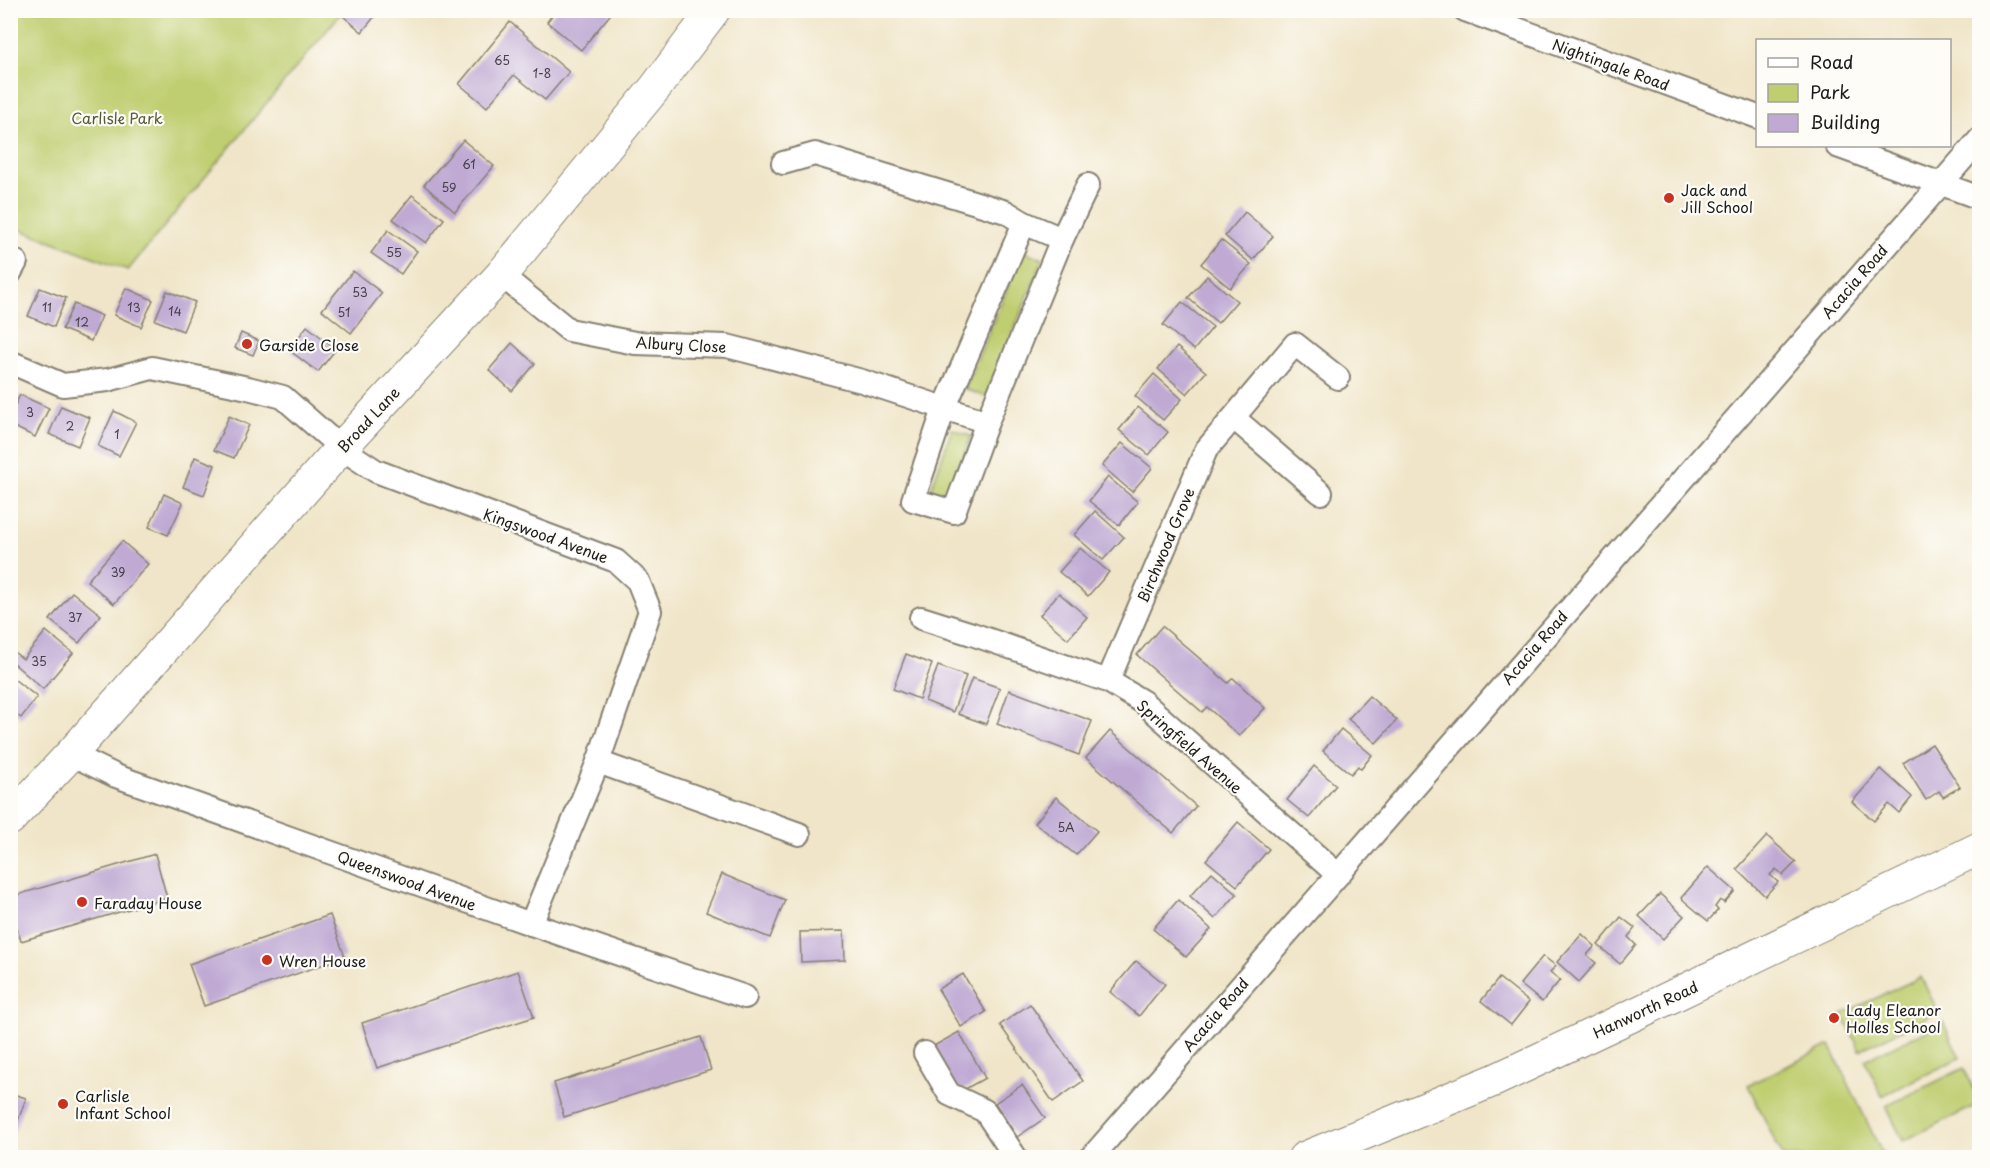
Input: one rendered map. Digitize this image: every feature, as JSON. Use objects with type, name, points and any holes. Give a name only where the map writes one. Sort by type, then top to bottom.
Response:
[{"type":"street","name":"Broad Lane","points":[[10,819],[71,754],[341,448],[501,275],[656,88],[714,10]]},
{"type":"street","name":"Nightingale Road","points":[[1465,10],[1756,116]]},
{"type":"street","name":"Acacia Road","points":[[1091,1158],[1980,139]]},
{"type":"street","points":[[1840,147],[1980,198]]},
{"type":"street","points":[[783,163],[815,154],[1005,212],[1024,223],[1062,239]]},
{"type":"street","points":[[1024,223],[944,409],[913,500],[954,512],[987,422],[1062,239],[1088,185]]},
{"type":"street","name":"Albury Close","points":[[501,275],[569,330],[636,343],[727,346],[862,381],[987,422]]},
{"type":"street","name":"Birchwood Grove","points":[[1108,681],[1206,450],[1295,344],[1338,378]]},
{"type":"street","points":[[10,362],[63,385],[108,380],[152,368],[283,397],[341,448]]},
{"type":"street","points":[[1234,418],[1321,493]]},
{"type":"street","name":"Kingswood Avenue","points":[[341,448],[376,471],[616,561],[638,581],[650,610],[598,762],[531,924]]},
{"type":"street","name":"Springfield Avenue","points":[[921,618],[1108,681],[1143,702],[1337,874]]},
{"type":"street","name":"Queenswood Avenue","points":[[71,754],[116,776],[531,924],[745,997]]},
{"type":"street","points":[[598,762],[799,834]]},
{"type":"street","name":"Hanworth Road","points":[[1304,1158],[1495,1080],[1980,848]]},
{"type":"street","points":[[925,1053],[949,1094],[985,1111],[1016,1158]]},
{"type":"green space","name":"Carlisle Park","points":[[10,11],[343,11],[128,270],[11,226]]},
{"type":"green space","points":[[1023,251],[1043,259],[986,397],[965,389]]},
{"type":"green space","points":[[952,429],[971,436],[950,496],[931,489]]},
{"type":"green space","points":[[1921,977],[1938,1012],[1860,1050],[1842,1014]]},
{"type":"green space","points":[[1943,1022],[1960,1058],[1882,1096],[1865,1060]]},
{"type":"green space","points":[[1830,1045],[1883,1155],[1876,1158],[1783,1157],[1748,1085]]},
{"type":"green space","points":[[1964,1068],[1979,1104],[1903,1141],[1886,1106]]},
{"type":"building","points":[[348,10],[380,10],[362,32],[343,16]]},
{"type":"building","points":[[556,10],[614,10],[581,50],[547,22]]},
{"type":"building","points":[[510,22],[569,72],[545,100],[514,75],[487,107],[459,84]]},
{"type":"building","points":[[463,140],[494,166],[455,212],[424,185]]},
{"type":"building","points":[[412,195],[444,219],[426,243],[393,219]]},
{"type":"building","points":[[1245,212],[1273,236],[1253,260],[1225,236]]},
{"type":"building","points":[[388,230],[417,251],[401,274],[371,253]]},
{"type":"building","points":[[1221,240],[1251,264],[1230,288],[1201,264]]},
{"type":"building","points":[[353,271],[382,293],[351,333],[322,310]]},
{"type":"building","points":[[1207,276],[1237,301],[1218,323],[1188,298]]},
{"type":"building","points":[[40,288],[66,298],[54,327],[28,316]]},
{"type":"building","points":[[126,288],[153,300],[141,327],[114,315]]},
{"type":"building","points":[[167,291],[195,302],[183,331],[155,320]]},
{"type":"building","points":[[1182,302],[1213,327],[1194,350],[1163,325]]},
{"type":"building","points":[[74,304],[102,316],[91,341],[62,329]]},
{"type":"building","points":[[307,326],[336,349],[318,372],[289,350]]},
{"type":"building","name":"Garside Close","points":[[241,333],[259,341],[253,355],[235,348]]},
{"type":"building","points":[[512,343],[535,364],[512,391],[489,370]]},
{"type":"building","points":[[1177,347],[1206,372],[1187,394],[1158,369]]},
{"type":"building","points":[[1154,374],[1182,399],[1163,420],[1135,396]]},
{"type":"building","points":[[20,395],[49,408],[35,437],[10,425],[10,416]]},
{"type":"building","points":[[61,406],[90,418],[78,446],[49,434]]},
{"type":"building","points":[[1138,407],[1168,432],[1149,455],[1119,430]]},
{"type":"building","points":[[114,411],[136,422],[119,456],[98,446]]},
{"type":"building","points":[[229,416],[249,425],[234,458],[214,450]]},
{"type":"building","points":[[1122,443],[1152,468],[1132,492],[1102,466]]},
{"type":"building","points":[[195,457],[215,465],[204,495],[183,487]]},
{"type":"building","points":[[1108,477],[1138,502],[1119,525],[1089,501]]},
{"type":"building","points":[[164,494],[183,503],[168,535],[149,527]]},
{"type":"building","points":[[1095,511],[1124,537],[1103,560],[1074,535]]},
{"type":"building","points":[[122,541],[148,564],[114,604],[87,581]]},
{"type":"building","points":[[1080,548],[1109,572],[1088,596],[1059,572]]},
{"type":"building","points":[[72,592],[101,615],[79,643],[50,620]]},
{"type":"building","points":[[1059,593],[1087,617],[1068,639],[1040,615]]},
{"type":"building","points":[[1162,626],[1228,683],[1233,678],[1265,708],[1239,736],[1207,707],[1202,712],[1137,655]]},
{"type":"building","points":[[46,631],[73,653],[43,689],[13,663],[10,665],[10,649],[23,659]]},
{"type":"building","points":[[906,654],[932,664],[919,699],[893,689]]},
{"type":"building","points":[[938,666],[966,676],[953,712],[925,701]]},
{"type":"building","points":[[10,676],[37,697],[21,718],[10,709]]},
{"type":"building","points":[[972,678],[1000,688],[986,724],[958,714]]},
{"type":"building","points":[[1009,690],[1092,721],[1079,755],[997,724]]},
{"type":"building","points":[[1369,696],[1397,720],[1376,743],[1348,719]]},
{"type":"building","points":[[1341,729],[1372,755],[1361,769],[1358,766],[1351,774],[1323,751]]},
{"type":"building","points":[[1110,731],[1196,806],[1173,833],[1086,758]]},
{"type":"building","points":[[1932,744],[1960,787],[1943,797],[1939,791],[1926,800],[1903,763]]},
{"type":"building","points":[[1314,766],[1336,785],[1309,818],[1287,800]]},
{"type":"building","points":[[1881,769],[1912,797],[1899,813],[1889,804],[1874,821],[1852,802]]},
{"type":"building","points":[[1056,797],[1097,831],[1076,855],[1035,823]]},
{"type":"building","points":[[1238,822],[1269,849],[1237,886],[1206,860]]},
{"type":"building","points":[[1767,836],[1796,862],[1783,875],[1776,869],[1770,875],[1778,882],[1765,896],[1737,869]]},
{"type":"building","name":"Faraday House","points":[[155,854],[167,898],[21,941],[10,906],[10,897]]},
{"type":"building","points":[[1708,867],[1735,891],[1724,903],[1720,900],[1715,907],[1718,910],[1708,921],[1681,898]]},
{"type":"building","points":[[1212,872],[1237,894],[1215,919],[1190,896]]},
{"type":"building","points":[[722,874],[785,900],[770,938],[706,912]]},
{"type":"building","points":[[1660,894],[1684,916],[1663,939],[1639,916]]},
{"type":"building","points":[[1178,900],[1211,929],[1186,957],[1153,929]]},
{"type":"building","name":"Wren House","points":[[330,915],[345,957],[204,1006],[189,964]]},
{"type":"building","points":[[1621,917],[1635,928],[1628,937],[1636,945],[1620,964],[1598,945]]},
{"type":"building","points":[[844,931],[845,960],[801,962],[800,932]]},
{"type":"building","points":[[1582,934],[1595,946],[1587,955],[1596,963],[1579,982],[1557,962]]},
{"type":"building","points":[[1543,956],[1556,966],[1550,972],[1560,980],[1542,1002],[1520,984]]},
{"type":"building","points":[[1136,961],[1165,984],[1139,1016],[1110,992]]},
{"type":"building","points":[[518,971],[534,1017],[377,1068],[362,1023]]},
{"type":"building","points":[[963,974],[986,1012],[961,1027],[938,989]]},
{"type":"building","points":[[1499,978],[1529,1002],[1511,1025],[1481,1001]]},
{"type":"building","points":[[1030,1004],[1083,1081],[1053,1102],[1000,1025]]},
{"type":"building","points":[[959,1032],[985,1078],[958,1093],[932,1047]]},
{"type":"building","points":[[701,1037],[711,1070],[564,1117],[554,1083]]},
{"type":"building","points":[[1022,1085],[1045,1118],[1017,1137],[995,1103]]},
{"type":"building","points":[[10,1093],[26,1098],[11,1141],[10,1141]]},
{"type":"place","name":"Jack and Jill School","points":[[1669,198]]},
{"type":"place","name":"Garside Close","points":[[247,344]]},
{"type":"place","name":"Faraday House","points":[[82,902]]},
{"type":"place","name":"Wren House","points":[[267,960]]},
{"type":"place","name":"Lady Eleanor Holles School","points":[[1834,1018]]},
{"type":"place","name":"Carlisle Infant School","points":[[63,1104]]}]
